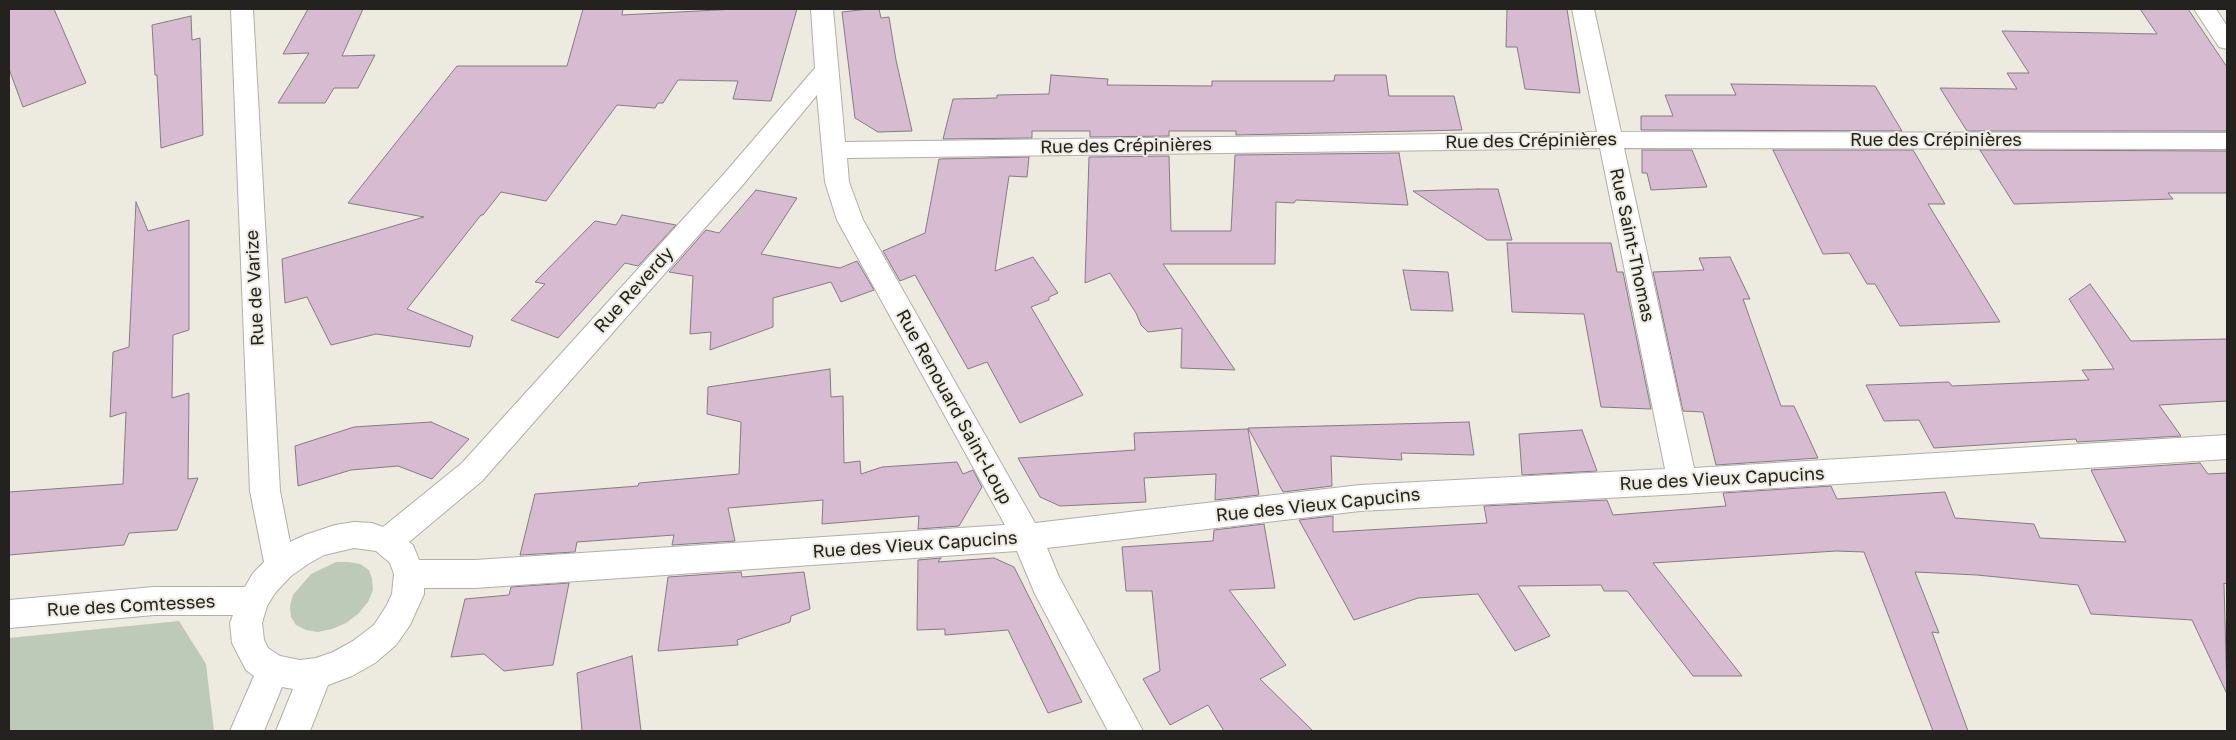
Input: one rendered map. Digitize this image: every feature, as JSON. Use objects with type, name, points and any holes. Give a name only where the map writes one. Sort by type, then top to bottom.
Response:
[{"type":"street","name":"Rue de Varize","points":[[242,9],[265,491],[280,566]]},
{"type":"street","points":[[822,9],[826,69]]},
{"type":"street","name":"Rue Saint-Thomas","points":[[1583,9],[1682,481]]},
{"type":"street","points":[[2205,9],[2227,42]]},
{"type":"street","name":"Rue Renouard Saint-Loup","points":[[826,69],[838,182],[850,220],[1027,537],[1046,584],[1126,731]]},
{"type":"street","name":"Rue Reverdy","points":[[387,542],[472,472],[732,181],[826,69]]},
{"type":"street","name":"Rue des Crépinières","points":[[835,150],[1610,140],[2227,141]]},
{"type":"street","name":"Rue des Vieux Capucins","points":[[409,574],[475,574],[1027,537],[1360,498],[1682,481],[2227,447]]},
{"type":"street","points":[[354,535],[372,536],[387,542],[402,555],[409,574],[408,594],[400,614],[385,635],[364,652],[341,665],[316,673],[300,675],[273,670],[257,659],[248,642],[246,623],[253,601],[264,583],[280,566],[303,550],[335,538],[354,535]]},
{"type":"street","name":"Rue des Comtesses","points":[[9,614],[154,601],[253,601]]},
{"type":"street","points":[[247,731],[273,670]]},
{"type":"street","points":[[293,731],[316,673]]},
{"type":"green space","points":[[336,562],[360,564],[369,570],[373,590],[368,602],[358,614],[346,623],[332,629],[318,632],[306,630],[296,625],[291,617],[290,606],[293,595],[311,574]]},
{"type":"green space","points":[[179,621],[206,664],[214,731],[9,731],[9,638]]},
{"type":"building","points":[[9,9],[54,9],[86,83],[23,107],[9,69]]},
{"type":"building","points":[[308,9],[363,9],[342,56],[375,55],[358,88],[334,88],[325,103],[278,103],[309,53],[283,54]]},
{"type":"building","points":[[583,9],[623,9],[622,15],[736,9],[797,9],[771,101],[733,99],[738,81],[678,80],[663,103],[658,103],[655,108],[617,105],[546,201],[501,192],[407,309],[473,336],[470,347],[376,334],[331,345],[307,297],[285,303],[282,259],[424,217],[348,203],[457,66],[567,66]]},
{"type":"building","points":[[879,9],[881,18],[889,17],[896,60],[912,131],[878,132],[855,118],[842,12]]},
{"type":"building","points":[[1507,9],[1567,9],[1580,93],[1525,89],[1517,47],[1506,47]]},
{"type":"building","points":[[2140,9],[2188,9],[2227,67],[2227,131],[1967,131],[1940,88],[2017,89],[2007,73],[2029,73],[2002,31],[2157,34]]},
{"type":"building","points":[[191,16],[192,40],[200,38],[203,135],[161,148],[152,25]]},
{"type":"building","points":[[1051,75],[1108,79],[1107,85],[1212,86],[1212,81],[1334,81],[1335,75],[1386,75],[1389,96],[1454,96],[1462,130],[1236,135],[1236,131],[1169,131],[1169,136],[1090,137],[1090,131],[1032,131],[1032,138],[943,139],[953,99],[997,98],[997,95],[1049,94]]},
{"type":"building","points":[[1731,84],[1875,86],[1902,131],[1641,130],[1641,116],[1673,116],[1665,95],[1736,95]]},
{"type":"building","points":[[1642,150],[1692,150],[1707,187],[1651,190],[1647,173],[1642,173]]},
{"type":"building","points":[[1773,150],[1913,150],[1945,204],[1928,204],[2000,322],[1900,326],[1875,284],[1867,284],[1849,253],[1823,254]]},
{"type":"building","points":[[1980,150],[2227,151],[2227,193],[2168,193],[2173,199],[2014,204]]},
{"type":"building","points":[[1399,153],[1408,205],[1296,200],[1294,203],[1276,202],[1275,264],[1163,264],[1235,370],[1181,368],[1182,328],[1148,332],[1141,325],[1136,313],[1110,273],[1085,283],[1089,157],[1169,156],[1171,231],[1231,231],[1235,155]]},
{"type":"building","points":[[1029,157],[1027,177],[1009,176],[995,271],[1033,257],[1058,293],[1049,297],[1049,300],[1031,307],[1083,395],[1020,423],[987,362],[968,369],[915,275],[900,281],[883,251],[925,233],[939,159]]},
{"type":"building","points":[[1498,189],[1512,240],[1487,240],[1413,191]]},
{"type":"building","points":[[756,190],[797,198],[761,254],[840,268],[857,261],[874,290],[841,302],[831,282],[773,298],[773,327],[710,350],[711,332],[690,334],[693,276],[669,272],[706,230],[719,233]]},
{"type":"building","points":[[136,202],[148,231],[189,220],[189,330],[173,335],[172,398],[189,393],[188,479],[198,478],[177,530],[129,533],[124,545],[9,555],[9,492],[123,484],[126,412],[110,417],[113,352],[129,347]]},
{"type":"building","points":[[622,215],[676,225],[638,266],[625,263],[558,338],[511,320],[545,284],[535,282],[595,221],[616,225]]},
{"type":"building","points":[[1507,243],[1611,243],[1617,272],[1623,272],[1651,409],[1601,407],[1584,314],[1512,312]]},
{"type":"building","points":[[1730,257],[1750,299],[1743,299],[1781,406],[1794,406],[1818,458],[1716,465],[1703,412],[1683,411],[1653,272],[1704,270],[1699,258]]},
{"type":"building","points":[[1403,270],[1448,272],[1453,311],[1411,310]]},
{"type":"building","points":[[2090,284],[2131,341],[2227,339],[2227,401],[2159,405],[2181,436],[2077,442],[2076,439],[1934,448],[1919,420],[1884,421],[1866,385],[1949,382],[1952,386],[2089,380],[2082,370],[2114,369],[2069,299]]},
{"type":"building","points":[[830,369],[831,397],[843,396],[844,463],[860,461],[861,474],[882,467],[957,462],[963,474],[973,470],[982,487],[959,526],[918,529],[919,516],[822,524],[823,500],[728,508],[735,541],[672,545],[674,535],[577,542],[575,552],[520,555],[535,494],[638,486],[639,483],[739,474],[741,422],[707,414],[708,387]]},
{"type":"building","points":[[431,422],[469,439],[432,479],[398,466],[351,470],[298,486],[295,446],[354,427]]},
{"type":"building","points":[[1469,422],[1474,455],[1401,453],[1402,460],[1331,456],[1332,486],[1283,492],[1248,428]]},
{"type":"building","points":[[1248,429],[1259,495],[1215,500],[1216,474],[1144,478],[1146,502],[1060,506],[1040,497],[1018,458],[1135,450],[1134,433]]},
{"type":"building","points":[[1582,430],[1597,471],[1522,475],[1519,434]]},
{"type":"building","points":[[2200,463],[2208,474],[2227,473],[2227,584],[2224,583],[2227,694],[2192,620],[2091,614],[2078,585],[1977,575],[1915,572],[1939,633],[1932,632],[1968,731],[1933,731],[1864,552],[1836,551],[1653,563],[1742,676],[1693,676],[1627,591],[1604,591],[1601,585],[1518,586],[1550,636],[1515,651],[1478,594],[1418,598],[1354,620],[1299,520],[1333,516],[1333,532],[1487,523],[1484,506],[1607,500],[1613,515],[1726,506],[1723,493],[1831,486],[1837,499],[1945,492],[1955,518],[2034,524],[2040,538],[2126,542],[2091,470]]},
{"type":"building","points":[[1264,524],[1275,588],[1229,590],[1286,665],[1260,679],[1313,731],[1224,731],[1208,705],[1170,725],[1143,679],[1160,671],[1152,591],[1126,591],[1122,547],[1213,541],[1214,530]]},
{"type":"building","points":[[941,558],[938,562],[994,558],[1014,567],[1082,702],[1048,713],[1008,630],[945,635],[945,629],[917,630],[918,560]]},
{"type":"building","points":[[741,572],[742,577],[804,572],[810,609],[791,616],[790,622],[737,640],[738,645],[658,651],[668,577]]},
{"type":"building","points":[[569,583],[553,665],[504,671],[484,654],[451,657],[465,599],[509,595],[511,587]]},
{"type":"building","points":[[632,656],[641,731],[582,731],[577,673]]}]
